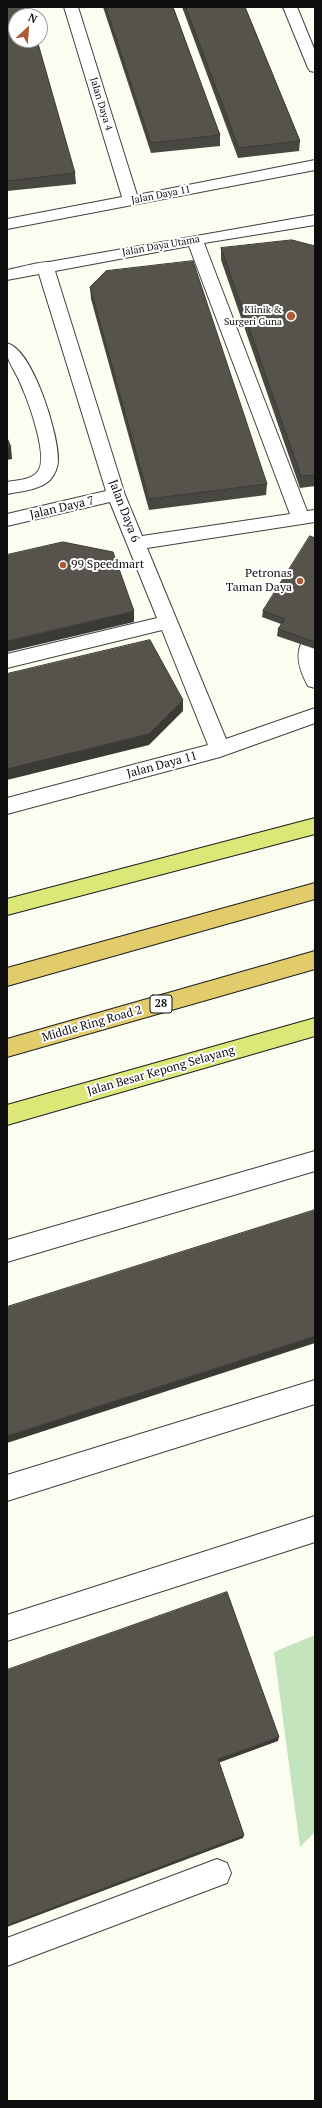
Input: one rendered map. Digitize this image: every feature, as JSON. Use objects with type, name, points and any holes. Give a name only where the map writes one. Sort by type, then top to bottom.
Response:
[{"type":"highway","points":[[7,977],[315,891]]},
{"type":"highway","name":"Middle Ring Road 2","points":[[7,1048],[315,960]]},
{"type":"main road","points":[[7,907],[315,826]]},
{"type":"main road","name":"Jalan Besar Kepong Selayang","points":[[7,1115],[315,1027]]},
{"type":"street","name":"Jalan Daya 4","points":[[71,7],[131,201]]},
{"type":"street","points":[[290,7],[315,68]]},
{"type":"street","name":"Jalan Daya 11","points":[[7,224],[315,165]]},
{"type":"street","name":"Jalan Daya Utama","points":[[7,274],[45,266],[315,220]]},
{"type":"street","points":[[136,543],[308,517],[195,240]]},
{"type":"street","name":"Jalan Daya 6","points":[[45,266],[116,495],[220,749]]},
{"type":"street","points":[[7,348],[21,363],[47,437],[50,460],[48,471],[36,481],[7,488]]},
{"type":"street","name":"Jalan Daya 7","points":[[7,520],[116,495]]},
{"type":"street","points":[[7,661],[168,622]]},
{"type":"street","points":[[309,647],[309,669],[315,681]]},
{"type":"street","name":"Jalan Daya 11","points":[[7,806],[220,749],[315,715]]},
{"type":"street","points":[[7,1250],[315,1161]]},
{"type":"street","points":[[7,1488],[315,1392]]},
{"type":"street","points":[[7,1628],[315,1529]]},
{"type":"street","points":[[7,1952],[217,1873]]},
{"type":"green space","points":[[315,1635],[315,1832],[300,1847],[274,1652]]},
{"type":"building","points":[[7,7],[28,7],[8,8],[8,48],[39,48],[75,173],[7,181]]},
{"type":"building","points":[[106,7],[173,7],[220,135],[151,143]]},
{"type":"building","points":[[186,7],[245,7],[300,141],[239,148]]},
{"type":"building","points":[[292,240],[315,246],[315,475],[301,476],[221,248]]},
{"type":"building","points":[[193,261],[267,484],[149,499],[90,287],[106,271]]},
{"type":"building","points":[[7,438],[11,447],[7,448]]},
{"type":"building","name":"Petronas Taman Daya","points":[[310,536],[315,538],[315,642],[278,629],[285,619],[263,611]]},
{"type":"building","points":[[63,542],[113,552],[134,611],[7,641],[7,555]]},
{"type":"building","points":[[150,640],[183,700],[149,734],[7,769],[7,674]]},
{"type":"building","points":[[315,1210],[315,1336],[7,1436],[7,1307]]},
{"type":"building","points":[[227,1592],[279,1737],[218,1759],[244,1835],[7,1925],[7,1670]]},
{"type":"place","name":"Klinik & Surgeri Guna","points":[[291,316]]},
{"type":"place","name":"99 Speedmart","points":[[63,565]]},
{"type":"place","name":"Petronas Taman Daya","points":[[300,581]]}]
